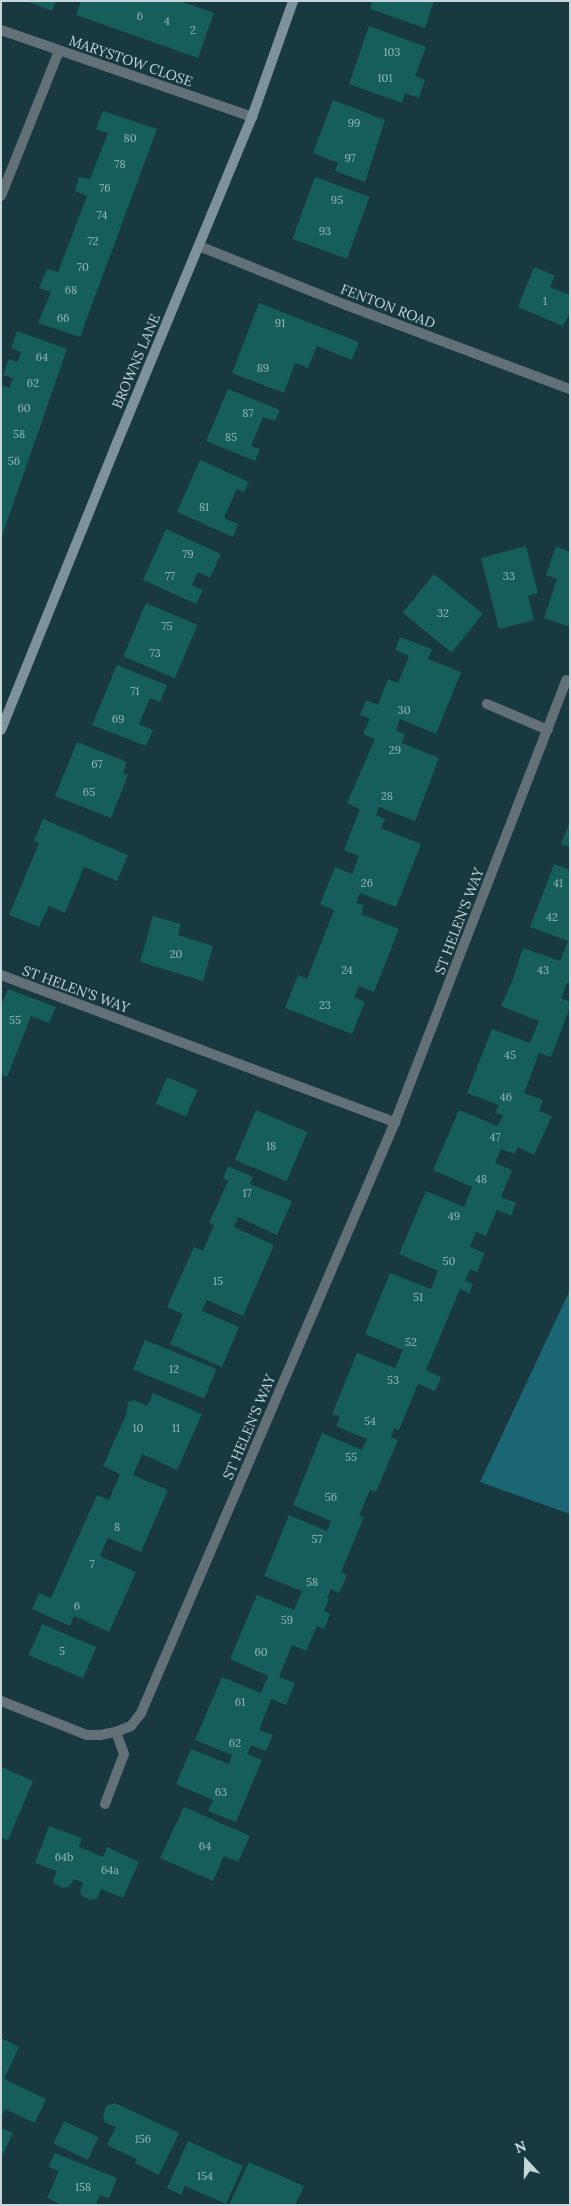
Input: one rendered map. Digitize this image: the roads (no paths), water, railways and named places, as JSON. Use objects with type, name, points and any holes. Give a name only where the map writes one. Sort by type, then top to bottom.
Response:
[{"type":"street","name":"BROWNS LANE","points":[[1,730],[252,117],[293,1]]},
{"type":"street","name":"MARYSTOW CLOSE","points":[[1,30],[252,117]]},
{"type":"street","points":[[1,196],[59,51]]},
{"type":"street","name":"FENTON ROAD","points":[[199,246],[346,305],[570,389]]},
{"type":"street","name":"ST HELEN'S WAY","points":[[1,1701],[87,1735],[116,1732],[131,1726],[141,1713],[395,1122],[566,680]]},
{"type":"street","points":[[487,704],[548,730]]},
{"type":"street","name":"ST HELEN'S WAY","points":[[1,975],[395,1122]]},
{"type":"street","points":[[105,1804],[124,1754],[116,1732]]}]
